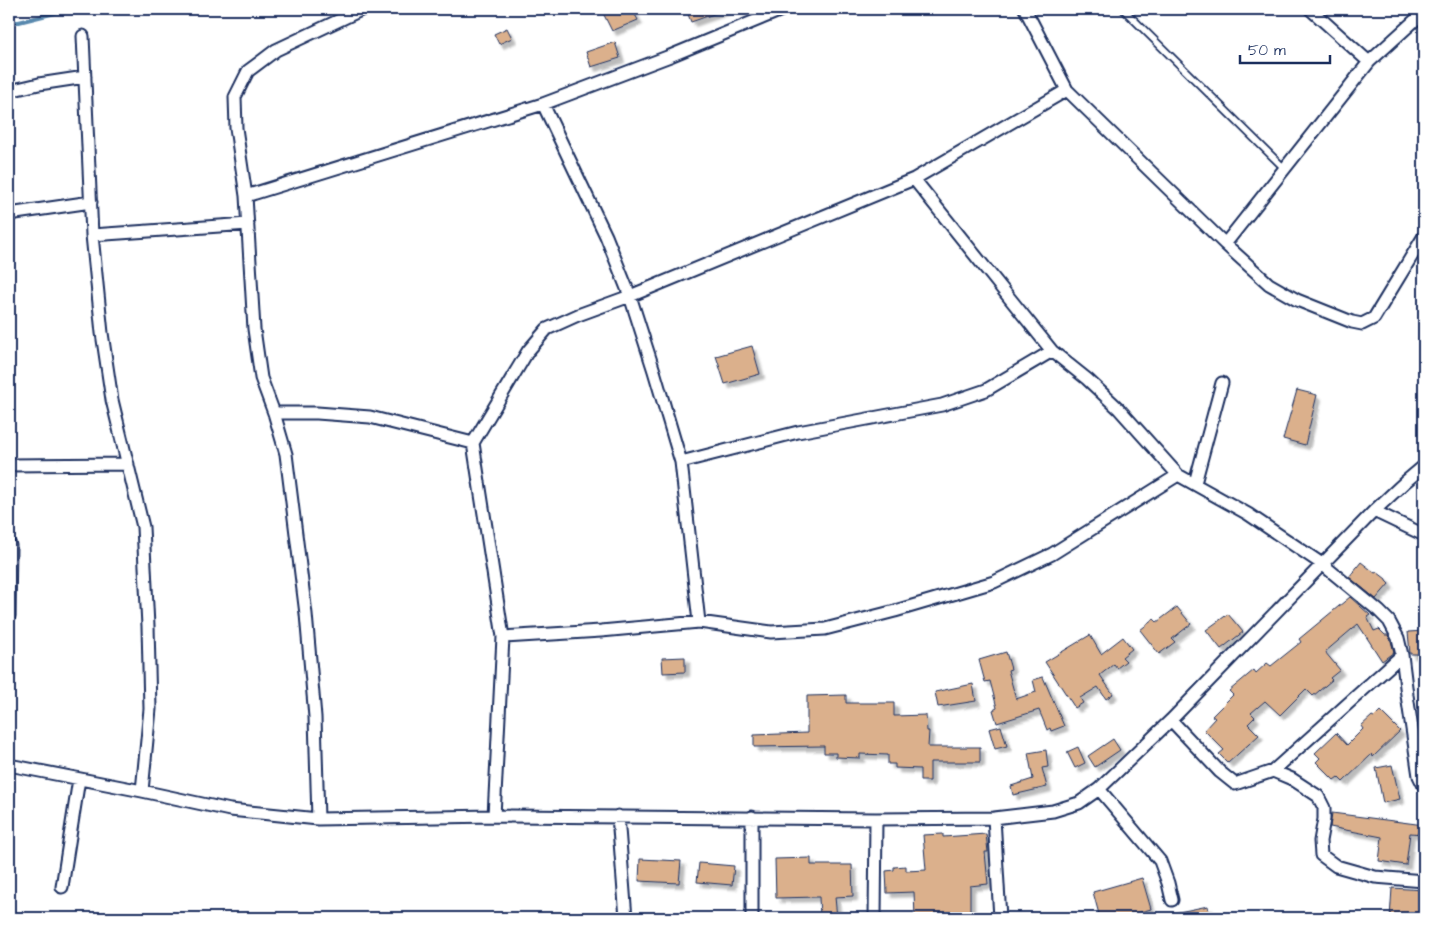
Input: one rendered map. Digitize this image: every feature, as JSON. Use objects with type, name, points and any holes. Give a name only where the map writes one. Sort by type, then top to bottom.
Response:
[{"type":"street","points":[[318,819],[315,717],[306,614],[286,454],[261,378],[254,329],[246,196],[236,128],[234,97],[248,71],[276,50],[363,9]]},
{"type":"street","points":[[246,196],[543,104],[670,56],[784,9]]},
{"type":"street","points":[[1025,9],[1067,90],[1225,244],[1269,284],[1297,300],[1352,322],[1362,324],[1374,318],[1424,236]]},
{"type":"street","points":[[1310,9],[1369,62]]},
{"type":"street","points":[[1225,244],[1369,62],[1424,12]]},
{"type":"street","points":[[83,36],[92,236],[102,333],[112,400],[143,527],[150,709],[142,791]]},
{"type":"street","points":[[9,91],[85,77]]},
{"type":"street","points":[[494,816],[503,637],[473,443],[528,352],[547,329],[578,315],[630,296],[914,179],[1067,90]]},
{"type":"street","points":[[543,104],[606,236],[630,296],[654,371],[681,462],[699,622]]},
{"type":"street","points":[[914,179],[1052,351],[1087,378],[1119,409],[1178,475],[1248,514],[1322,564],[1389,621],[1398,638],[1402,655],[1419,776],[1424,786]]},
{"type":"street","points":[[9,214],[91,202]]},
{"type":"street","points":[[92,236],[248,224]]},
{"type":"street","points":[[681,462],[798,432],[942,406],[986,390],[1052,351]]},
{"type":"street","points":[[1195,483],[1222,383]]},
{"type":"street","points":[[274,413],[317,412],[370,417],[473,443]]},
{"type":"street","points":[[9,465],[128,464]]},
{"type":"street","points":[[9,765],[230,810],[318,819],[494,816],[994,818],[1053,810],[1079,803],[1099,789],[1171,720],[1374,511],[1424,466]]},
{"type":"street","points":[[503,637],[699,622],[771,632],[825,629],[896,612],[994,582],[1052,554],[1178,475]]},
{"type":"street","points":[[1374,511],[1424,535]]},
{"type":"street","points":[[9,616],[10,546]]},
{"type":"street","points":[[1171,720],[1220,772],[1235,784],[1273,771],[1402,655]]},
{"type":"street","points":[[1273,771],[1292,779],[1318,796],[1324,808],[1320,841],[1321,855],[1336,866],[1375,877],[1424,881]]},
{"type":"street","points":[[62,887],[79,779]]},
{"type":"street","points":[[1099,789],[1160,861],[1172,900]]},
{"type":"street","points":[[618,816],[626,918]]},
{"type":"street","points":[[752,817],[752,918]]},
{"type":"street","points":[[994,818],[1000,918]]},
{"type":"street","points":[[874,918],[876,819]]},
{"type":"lane","points":[[1123,9],[1284,168]]},
{"type":"building","points":[[601,9],[632,9],[638,20],[612,31]]},
{"type":"building","points":[[686,9],[724,9],[725,10],[691,22]]},
{"type":"building","points":[[507,28],[512,38],[499,44],[494,34]]},
{"type":"building","points":[[615,42],[620,58],[591,67],[586,52]]},
{"type":"building","points":[[752,346],[760,374],[725,384],[716,356]]},
{"type":"building","points":[[1297,390],[1317,395],[1305,445],[1283,439]]},
{"type":"building","points":[[1361,562],[1386,579],[1389,584],[1376,599],[1349,577]]},
{"type":"building","points":[[1350,597],[1370,615],[1367,617],[1374,631],[1379,629],[1385,635],[1388,635],[1394,652],[1382,661],[1358,624],[1325,652],[1340,670],[1330,678],[1332,680],[1313,696],[1306,689],[1280,715],[1265,701],[1251,713],[1255,717],[1248,724],[1259,735],[1228,763],[1219,754],[1224,750],[1204,730],[1215,718],[1212,716],[1233,695],[1229,691],[1254,670],[1256,673],[1267,663],[1271,666],[1301,642],[1299,639]]},
{"type":"building","points":[[1177,607],[1191,624],[1172,639],[1175,642],[1159,654],[1140,630],[1154,619],[1157,622]]},
{"type":"building","points":[[1228,614],[1243,632],[1221,649],[1206,630]]},
{"type":"building","points":[[1424,631],[1424,654],[1410,654],[1408,632]]},
{"type":"building","points":[[1090,635],[1101,654],[1123,637],[1132,649],[1122,657],[1126,661],[1117,668],[1114,664],[1100,675],[1113,694],[1106,699],[1098,687],[1080,698],[1083,703],[1075,708],[1045,662]]},
{"type":"building","points":[[1006,652],[1011,669],[1008,670],[1016,699],[1036,692],[1033,680],[1043,677],[1064,726],[1051,731],[1050,728],[1047,730],[1039,710],[997,723],[993,710],[997,708],[990,681],[985,682],[979,660]]},
{"type":"building","points":[[685,657],[685,672],[663,673],[662,658]]},
{"type":"building","points":[[973,684],[976,701],[938,707],[935,692]]},
{"type":"building","points":[[846,695],[846,703],[894,703],[894,716],[926,715],[927,731],[929,731],[928,747],[980,747],[980,762],[930,762],[930,781],[920,781],[920,769],[895,768],[895,764],[888,764],[888,755],[860,754],[860,758],[836,757],[836,753],[824,753],[824,746],[754,747],[754,735],[807,733],[807,696]]},
{"type":"building","points":[[1380,711],[1400,731],[1373,757],[1372,754],[1343,782],[1338,777],[1334,780],[1316,762],[1320,758],[1315,753],[1336,733],[1347,745],[1363,729],[1361,726]]},
{"type":"building","points":[[1001,726],[1007,746],[995,749],[989,729]]},
{"type":"building","points":[[1113,739],[1120,750],[1095,767],[1088,756]]},
{"type":"building","points":[[1078,747],[1085,763],[1075,768],[1067,752]]},
{"type":"building","points":[[1046,750],[1048,767],[1042,768],[1047,787],[1013,795],[1011,786],[1033,779],[1028,753]]},
{"type":"building","points":[[1392,765],[1400,799],[1383,803],[1376,768]]},
{"type":"building","points":[[1332,813],[1424,825],[1424,834],[1410,833],[1406,865],[1379,861],[1382,837],[1330,827]]},
{"type":"building","points":[[943,834],[943,837],[986,834],[988,852],[985,852],[988,884],[970,886],[970,918],[915,918],[914,892],[887,893],[886,871],[894,870],[894,867],[906,866],[906,871],[926,870],[923,835]]},
{"type":"building","points":[[811,858],[811,865],[852,865],[853,896],[835,897],[837,918],[820,918],[819,897],[776,898],[775,859]]},
{"type":"building","points":[[640,859],[681,861],[679,883],[639,881]]},
{"type":"building","points":[[699,863],[734,866],[732,885],[697,882]]},
{"type":"building","points":[[1142,878],[1151,909],[1120,918],[1100,918],[1093,892]]},
{"type":"building","points":[[1392,888],[1424,890],[1424,918],[1390,918]]},
{"type":"building","points":[[1208,906],[1210,918],[1170,918],[1169,914]]},
{"type":"waterway","points":[[9,22],[19,22],[59,12],[62,9]]}]
